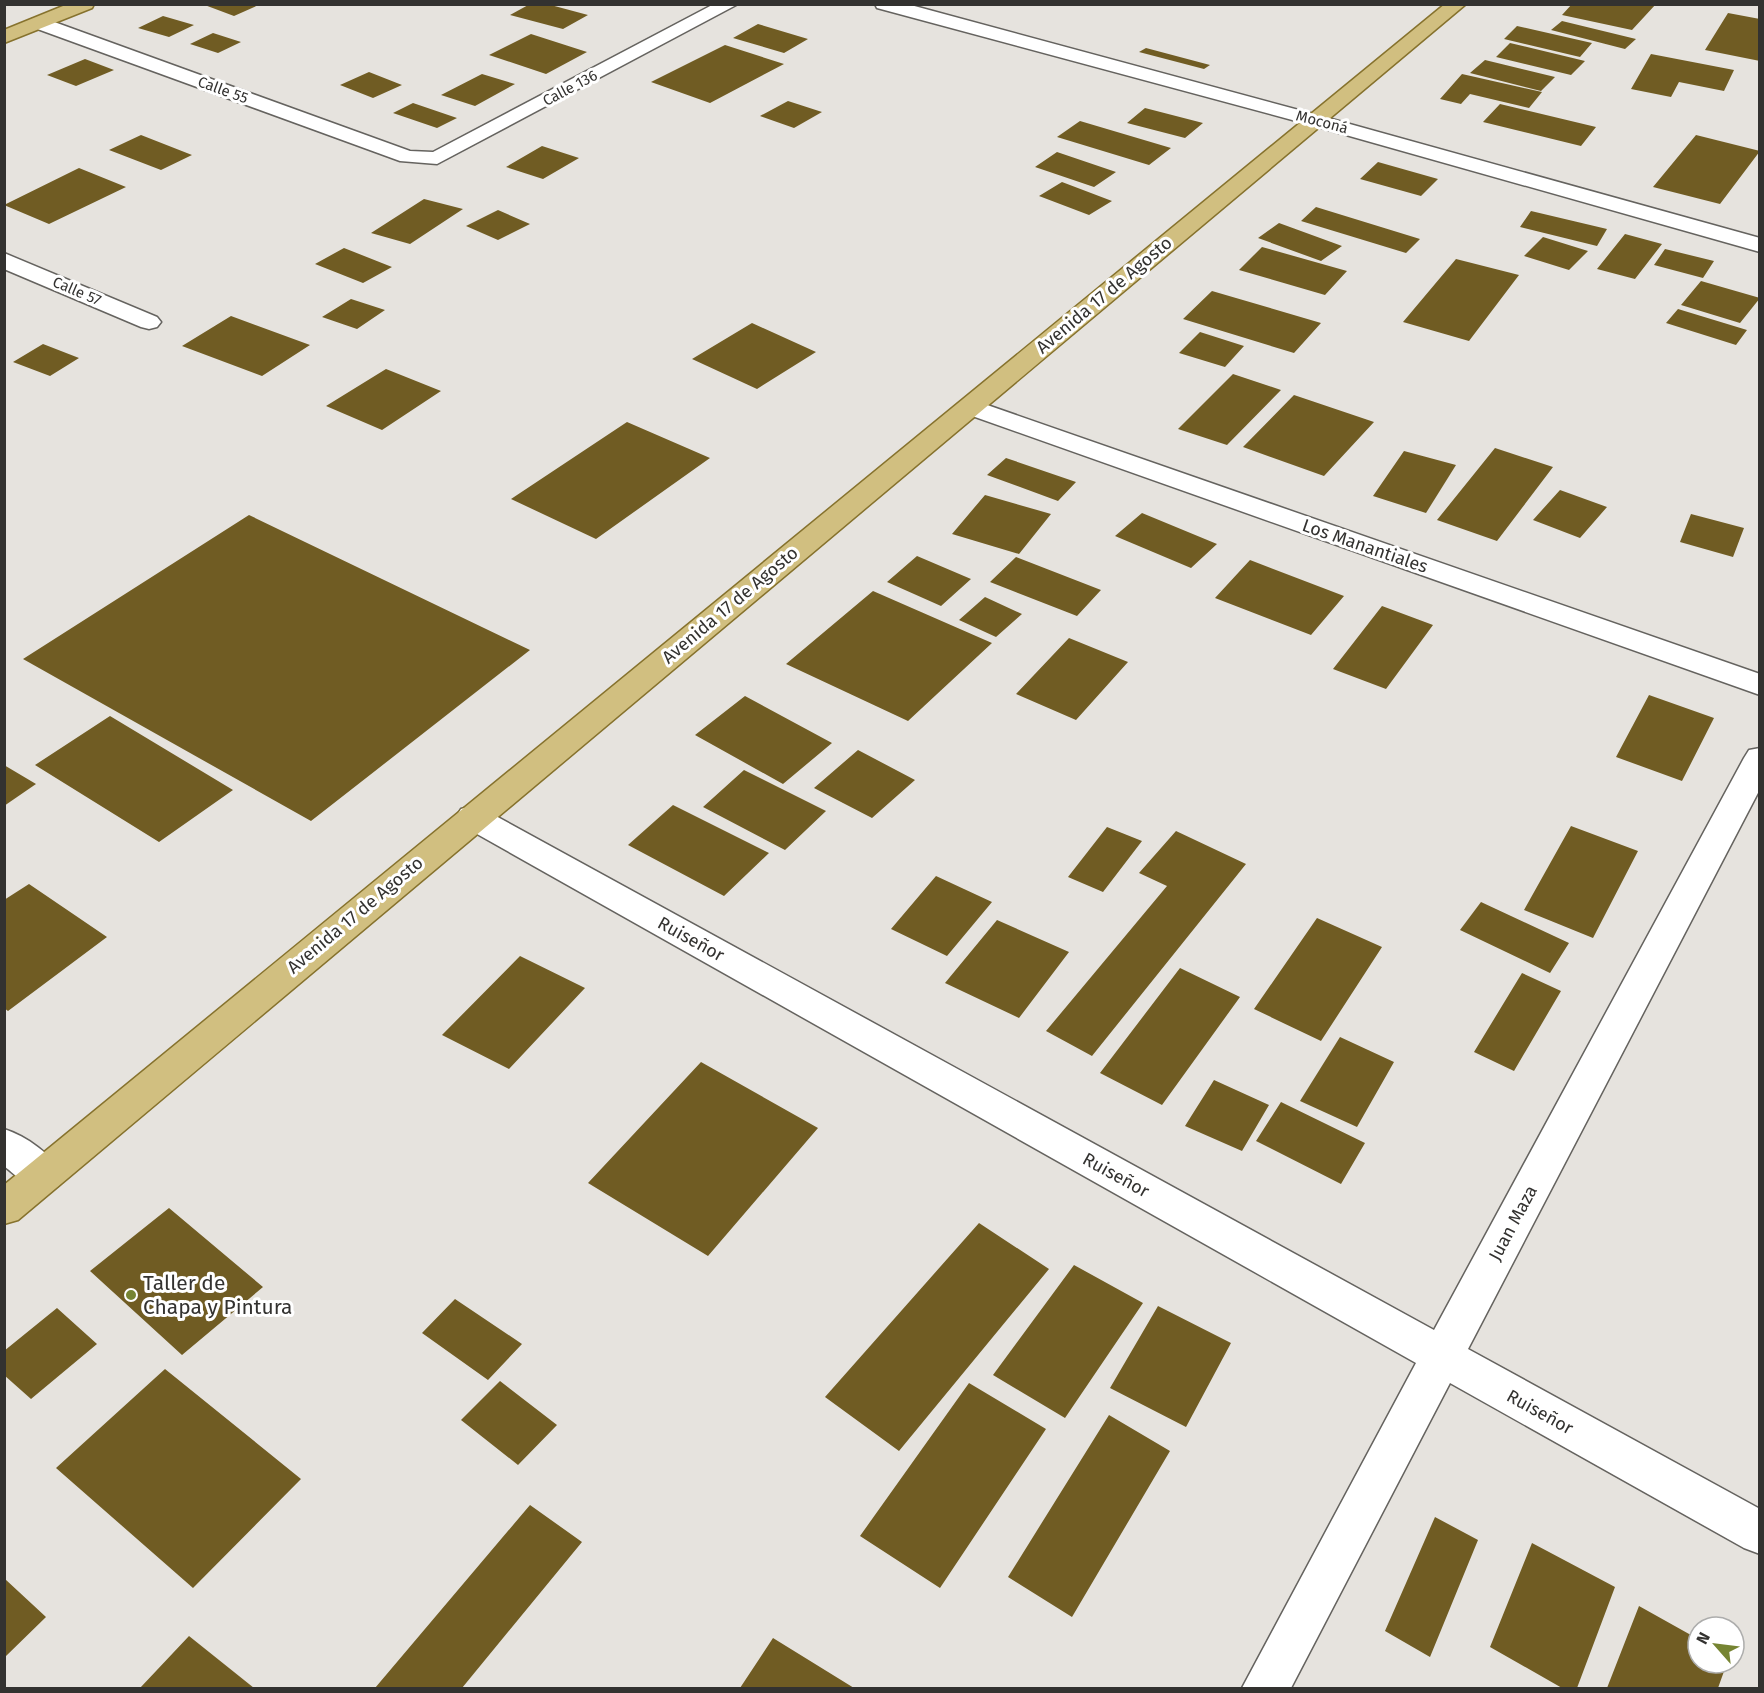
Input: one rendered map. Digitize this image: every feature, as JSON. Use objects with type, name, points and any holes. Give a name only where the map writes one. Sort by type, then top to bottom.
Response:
[{"type":"main road","points":[[4,37],[85,4]]},
{"type":"main road","name":"Avenida 17 de Agosto","points":[[4,1208],[472,817],[1457,4]]},
{"type":"street","name":"Calle 136","points":[[407,157],[437,158],[729,4]]},
{"type":"street","name":"Moconá","points":[[884,4],[1314,120],[1760,245]]},
{"type":"street","name":"Calle 55","points":[[39,23],[407,157]]},
{"type":"street","name":"Calle 57","points":[[4,260],[149,322]]},
{"type":"street","name":"Los Manantiales","points":[[970,406],[1760,685]]},
{"type":"street","name":"Juan Maza","points":[[1266,1689],[1760,758]]},
{"type":"street","name":"Ruiseñor","points":[[472,817],[1760,1533]]},
{"type":"street","points":[[4,1144],[44,1175]]},
{"type":"building","points":[[202,4],[261,4],[234,16]]},
{"type":"building","points":[[530,4],[547,4],[588,15],[563,29],[510,15]]},
{"type":"building","points":[[1572,4],[1656,4],[1632,30],[1562,15]]},
{"type":"building","points":[[1728,13],[1760,19],[1760,61],[1705,50]]},
{"type":"building","points":[[163,16],[194,25],[169,37],[138,28]]},
{"type":"building","points":[[1562,21],[1636,39],[1625,49],[1551,30]]},
{"type":"building","points":[[758,24],[808,39],[784,53],[733,38]]},
{"type":"building","points":[[1517,26],[1592,43],[1580,57],[1504,39]]},
{"type":"building","points":[[213,33],[241,42],[218,53],[190,44]]},
{"type":"building","points":[[531,34],[587,52],[546,74],[489,55]]},
{"type":"building","points":[[1510,43],[1585,61],[1571,75],[1496,57]]},
{"type":"building","points":[[725,45],[784,64],[710,103],[651,82]]},
{"type":"building","points":[[1146,48],[1210,65],[1204,69],[1139,52]]},
{"type":"building","points":[[1651,54],[1734,70],[1724,91],[1679,82],[1671,97],[1631,89]]},
{"type":"building","points":[[85,59],[114,70],[76,86],[47,75]]},
{"type":"building","points":[[1485,60],[1555,77],[1541,91],[1470,73]]},
{"type":"building","points":[[369,72],[402,85],[373,98],[340,85]]},
{"type":"building","points":[[482,74],[515,84],[475,106],[441,95]]},
{"type":"building","points":[[1462,74],[1542,92],[1529,108],[1470,94],[1461,104],[1440,99]]},
{"type":"building","points":[[788,101],[822,112],[794,128],[760,116]]},
{"type":"building","points":[[413,103],[457,118],[437,128],[393,113]]},
{"type":"building","points":[[1500,104],[1596,127],[1581,146],[1483,122]]},
{"type":"building","points":[[1145,108],[1203,123],[1185,138],[1127,123]]},
{"type":"building","points":[[1080,121],[1171,148],[1149,165],[1057,137]]},
{"type":"building","points":[[141,135],[192,155],[161,170],[109,150]]},
{"type":"building","points":[[1696,135],[1760,151],[1720,204],[1653,187]]},
{"type":"building","points":[[542,146],[579,158],[543,179],[506,167]]},
{"type":"building","points":[[1057,152],[1116,172],[1094,187],[1035,167]]},
{"type":"building","points":[[1378,162],[1438,179],[1421,196],[1360,179]]},
{"type":"building","points":[[79,168],[126,187],[49,224],[4,205]]},
{"type":"building","points":[[1062,182],[1112,201],[1089,215],[1039,196]]},
{"type":"building","points":[[424,199],[463,209],[410,244],[371,233]]},
{"type":"building","points":[[1316,207],[1420,239],[1406,253],[1301,221]]},
{"type":"building","points":[[498,210],[530,224],[498,240],[466,226]]},
{"type":"building","points":[[1531,211],[1607,229],[1597,246],[1520,227]]},
{"type":"building","points":[[1279,223],[1342,246],[1321,261],[1258,238]]},
{"type":"building","points":[[1625,234],[1662,244],[1635,279],[1597,269]]},
{"type":"building","points":[[1543,237],[1588,251],[1569,270],[1524,256]]},
{"type":"building","points":[[1262,247],[1347,271],[1325,295],[1239,270]]},
{"type":"building","points":[[344,248],[392,267],[363,283],[315,264]]},
{"type":"building","points":[[1665,249],[1714,261],[1703,278],[1654,265]]},
{"type":"building","points":[[1456,259],[1519,275],[1469,341],[1403,322]]},
{"type":"building","points":[[1701,281],[1760,298],[1740,323],[1681,305]]},
{"type":"building","points":[[1212,291],[1321,323],[1294,353],[1183,319]]},
{"type":"building","points":[[351,299],[385,310],[357,329],[322,317]]},
{"type":"building","points":[[1678,309],[1747,330],[1736,345],[1666,323]]},
{"type":"building","points":[[231,316],[310,345],[262,376],[182,346]]},
{"type":"building","points":[[752,323],[816,352],[757,389],[692,359]]},
{"type":"building","points":[[1200,332],[1244,346],[1225,367],[1179,353]]},
{"type":"building","points":[[43,344],[79,358],[50,376],[13,362]]},
{"type":"building","points":[[386,369],[441,391],[382,430],[326,406]]},
{"type":"building","points":[[1233,374],[1281,390],[1227,445],[1178,429]]},
{"type":"building","points":[[1294,395],[1374,422],[1324,476],[1243,447]]},
{"type":"building","points":[[627,422],[710,458],[596,539],[511,499]]},
{"type":"building","points":[[1495,448],[1553,467],[1497,541],[1437,520]]},
{"type":"building","points":[[1404,451],[1456,465],[1426,513],[1373,496]]},
{"type":"building","points":[[1006,458],[1076,482],[1058,501],[987,475]]},
{"type":"building","points":[[1560,490],[1607,507],[1580,538],[1533,520]]},
{"type":"building","points":[[985,495],[1051,514],[1019,554],[952,534]]},
{"type":"building","points":[[1142,513],[1217,544],[1191,568],[1115,536]]},
{"type":"building","points":[[1691,514],[1744,528],[1733,557],[1680,542]]},
{"type":"building","points":[[249,515],[530,650],[311,821],[23,659]]},
{"type":"building","points":[[917,556],[971,579],[941,606],[887,582]]},
{"type":"building","points":[[1016,557],[1101,590],[1077,616],[990,582]]},
{"type":"building","points":[[1250,560],[1344,596],[1311,635],[1215,598]]},
{"type":"building","points":[[873,591],[992,643],[908,721],[786,664]]},
{"type":"building","points":[[985,597],[1022,614],[996,637],[959,620]]},
{"type":"building","points":[[1382,606],[1433,625],[1386,689],[1333,669]]},
{"type":"building","points":[[1069,638],[1128,662],[1076,720],[1016,694]]},
{"type":"building","points":[[1649,695],[1714,718],[1682,781],[1616,757]]},
{"type":"building","points":[[745,696],[832,743],[783,784],[695,735]]},
{"type":"building","points":[[110,716],[233,790],[159,842],[35,765]]},
{"type":"building","points":[[858,750],[915,780],[872,818],[814,788]]},
{"type":"building","points":[[4,765],[36,784],[4,806]]},
{"type":"building","points":[[744,770],[826,811],[785,850],[703,807]]},
{"type":"building","points":[[673,805],[769,853],[724,896],[628,845]]},
{"type":"building","points":[[1571,826],[1638,851],[1593,938],[1524,910]]},
{"type":"building","points":[[1107,827],[1142,841],[1103,892],[1068,877]]},
{"type":"building","points":[[1176,831],[1246,864],[1092,1056],[1046,1031],[1167,886],[1139,873]]},
{"type":"building","points":[[936,876],[992,902],[947,956],[891,929]]},
{"type":"building","points":[[29,884],[107,937],[8,1011],[4,1008],[4,900]]},
{"type":"building","points":[[1481,902],[1569,943],[1550,973],[1460,930]]},
{"type":"building","points":[[1317,918],[1382,947],[1321,1041],[1254,1009]]},
{"type":"building","points":[[997,920],[1069,952],[1019,1018],[945,983]]},
{"type":"building","points":[[520,956],[585,988],[509,1069],[442,1035]]},
{"type":"building","points":[[1180,968],[1240,997],[1162,1105],[1100,1073]]},
{"type":"building","points":[[1522,973],[1561,991],[1514,1071],[1474,1052]]},
{"type":"building","points":[[1340,1037],[1394,1062],[1357,1127],[1300,1101]]},
{"type":"building","points":[[701,1062],[818,1128],[708,1256],[588,1183]]},
{"type":"building","points":[[1214,1080],[1269,1105],[1242,1151],[1185,1126]]},
{"type":"building","points":[[1281,1102],[1365,1143],[1341,1184],[1256,1141]]},
{"type":"building","points":[[169,1208],[263,1287],[182,1355],[90,1271]]},
{"type":"building","points":[[979,1223],[1049,1269],[899,1451],[825,1397]]},
{"type":"building","points":[[1074,1265],[1143,1303],[1065,1418],[993,1375]]},
{"type":"building","points":[[455,1299],[522,1344],[488,1380],[422,1333]]},
{"type":"building","points":[[1158,1306],[1231,1343],[1186,1427],[1110,1388]]},
{"type":"building","points":[[57,1308],[97,1344],[31,1399],[4,1375],[4,1351]]},
{"type":"building","points":[[165,1369],[301,1479],[193,1588],[56,1468]]},
{"type":"building","points":[[500,1381],[557,1425],[518,1465],[461,1420]]},
{"type":"building","points":[[969,1383],[1046,1429],[940,1588],[860,1536]]},
{"type":"building","points":[[1109,1415],[1170,1451],[1072,1617],[1008,1577]]},
{"type":"building","points":[[530,1505],[582,1542],[462,1688],[375,1688]]},
{"type":"building","points":[[1435,1517],[1478,1540],[1430,1657],[1385,1631]]},
{"type":"building","points":[[1532,1543],[1615,1587],[1577,1688],[1562,1688],[1490,1647]]},
{"type":"building","points":[[5,1579],[46,1617],[5,1657]]},
{"type":"building","points":[[1639,1606],[1686,1632],[1686,1675],[1723,1675],[1718,1688],[1607,1688]]},
{"type":"building","points":[[189,1636],[254,1688],[140,1688]]},
{"type":"building","points":[[773,1638],[854,1688],[740,1688]]},
{"type":"place","name":"Taller de Chapa y Pintura","points":[[131,1295]]}]
